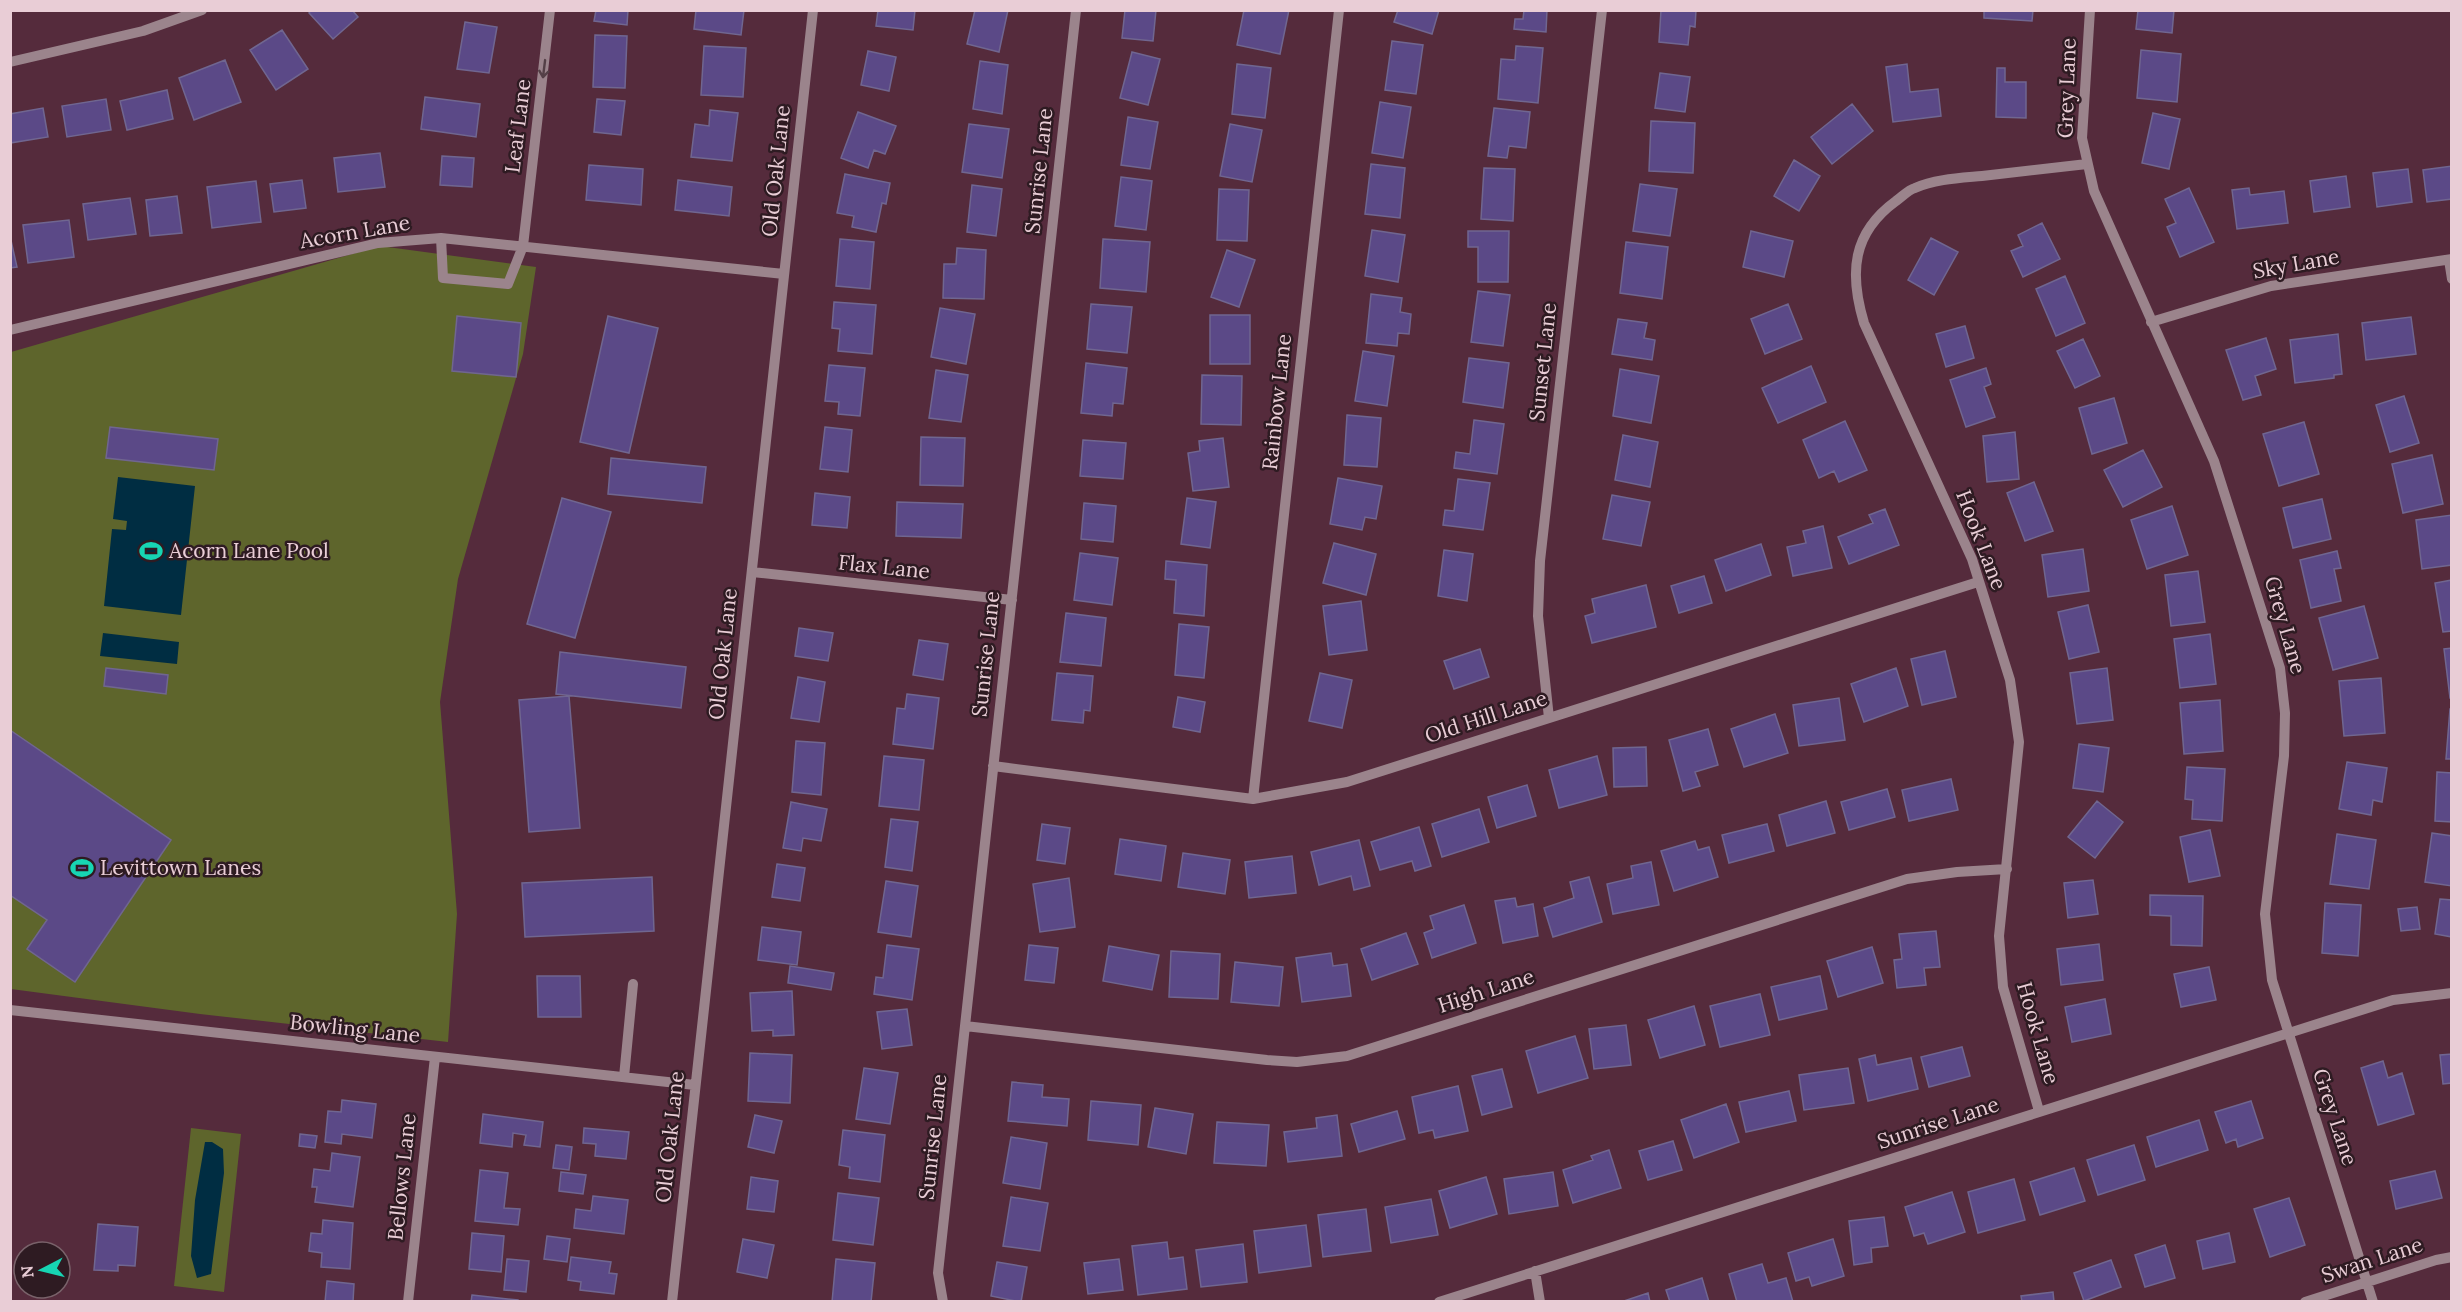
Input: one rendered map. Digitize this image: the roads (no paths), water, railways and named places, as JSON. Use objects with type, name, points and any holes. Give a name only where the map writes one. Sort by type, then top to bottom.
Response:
[{"type":"street","points":[[10,62],[143,31],[202,10]]},
{"type":"street","name":"Leaf Lane","points":[[441,238],[443,278],[508,284],[524,246],[550,10]]},
{"type":"street","name":"Old Oak Lane","points":[[672,1302],[813,10]]},
{"type":"street","name":"Sunrise Lane","points":[[943,1302],[938,1273],[1076,10]]},
{"type":"street","name":"Rainbow Lane","points":[[1253,799],[1339,10]]},
{"type":"street","name":"Sunset Lane","points":[[1549,718],[1538,616],[1540,561],[1602,10]]},
{"type":"street","name":"Grey Lane","points":[[2090,10],[2082,138],[2094,191],[2214,461],[2280,668],[2285,713],[2284,756],[2265,914],[2272,980],[2373,1302]]},
{"type":"street","name":"Hook Lane","points":[[2039,1111],[2003,987],[1999,936],[2019,742],[2010,680],[1972,559],[1864,323],[1859,307],[1854,269],[1856,256],[1864,236],[1880,213],[1915,188],[1952,179],[2087,164]]},
{"type":"street","name":"Acorn Lane","points":[[10,330],[378,243],[441,238],[784,274]]},
{"type":"street","points":[[2450,260],[2451,279]]},
{"type":"street","name":"Sky Lane","points":[[2151,322],[2271,286],[2450,260]]},
{"type":"street","name":"Flax Lane","points":[[752,572],[1012,600]]},
{"type":"street","name":"Old Hill Lane","points":[[993,766],[1253,799],[1347,782],[1978,582]]},
{"type":"street","name":"High Lane","points":[[965,1026],[1268,1060],[1297,1062],[1347,1056],[1907,879],[1957,872],[2007,869]]},
{"type":"street","points":[[624,1077],[633,984]]},
{"type":"street","name":"Sunrise Lane","points":[[1439,1302],[2392,1000],[2451,993]]},
{"type":"street","name":"Bowling Lane","points":[[10,1010],[695,1085]]},
{"type":"street","name":"Bellows Lane","points":[[408,1302],[435,1057]]},
{"type":"street","name":"Swan Lane","points":[[2305,1302],[2451,1257]]},
{"type":"street","points":[[1535,1271],[1540,1302]]},
{"type":"water","name":"Acorn Lane Pool","points":[[118,477],[195,486],[181,615],[104,606],[112,529],[126,530],[127,521],[113,519]]},
{"type":"water","points":[[103,633],[179,642],[177,664],[100,656]]},
{"type":"water","points":[[205,1142],[212,1142],[223,1149],[224,1173],[211,1274],[197,1278],[191,1256],[195,1200]]},
{"type":"place","name":"Acorn Lane Pool","points":[[151,551]]},
{"type":"place","name":"Levittown Lanes","points":[[82,868]]}]
